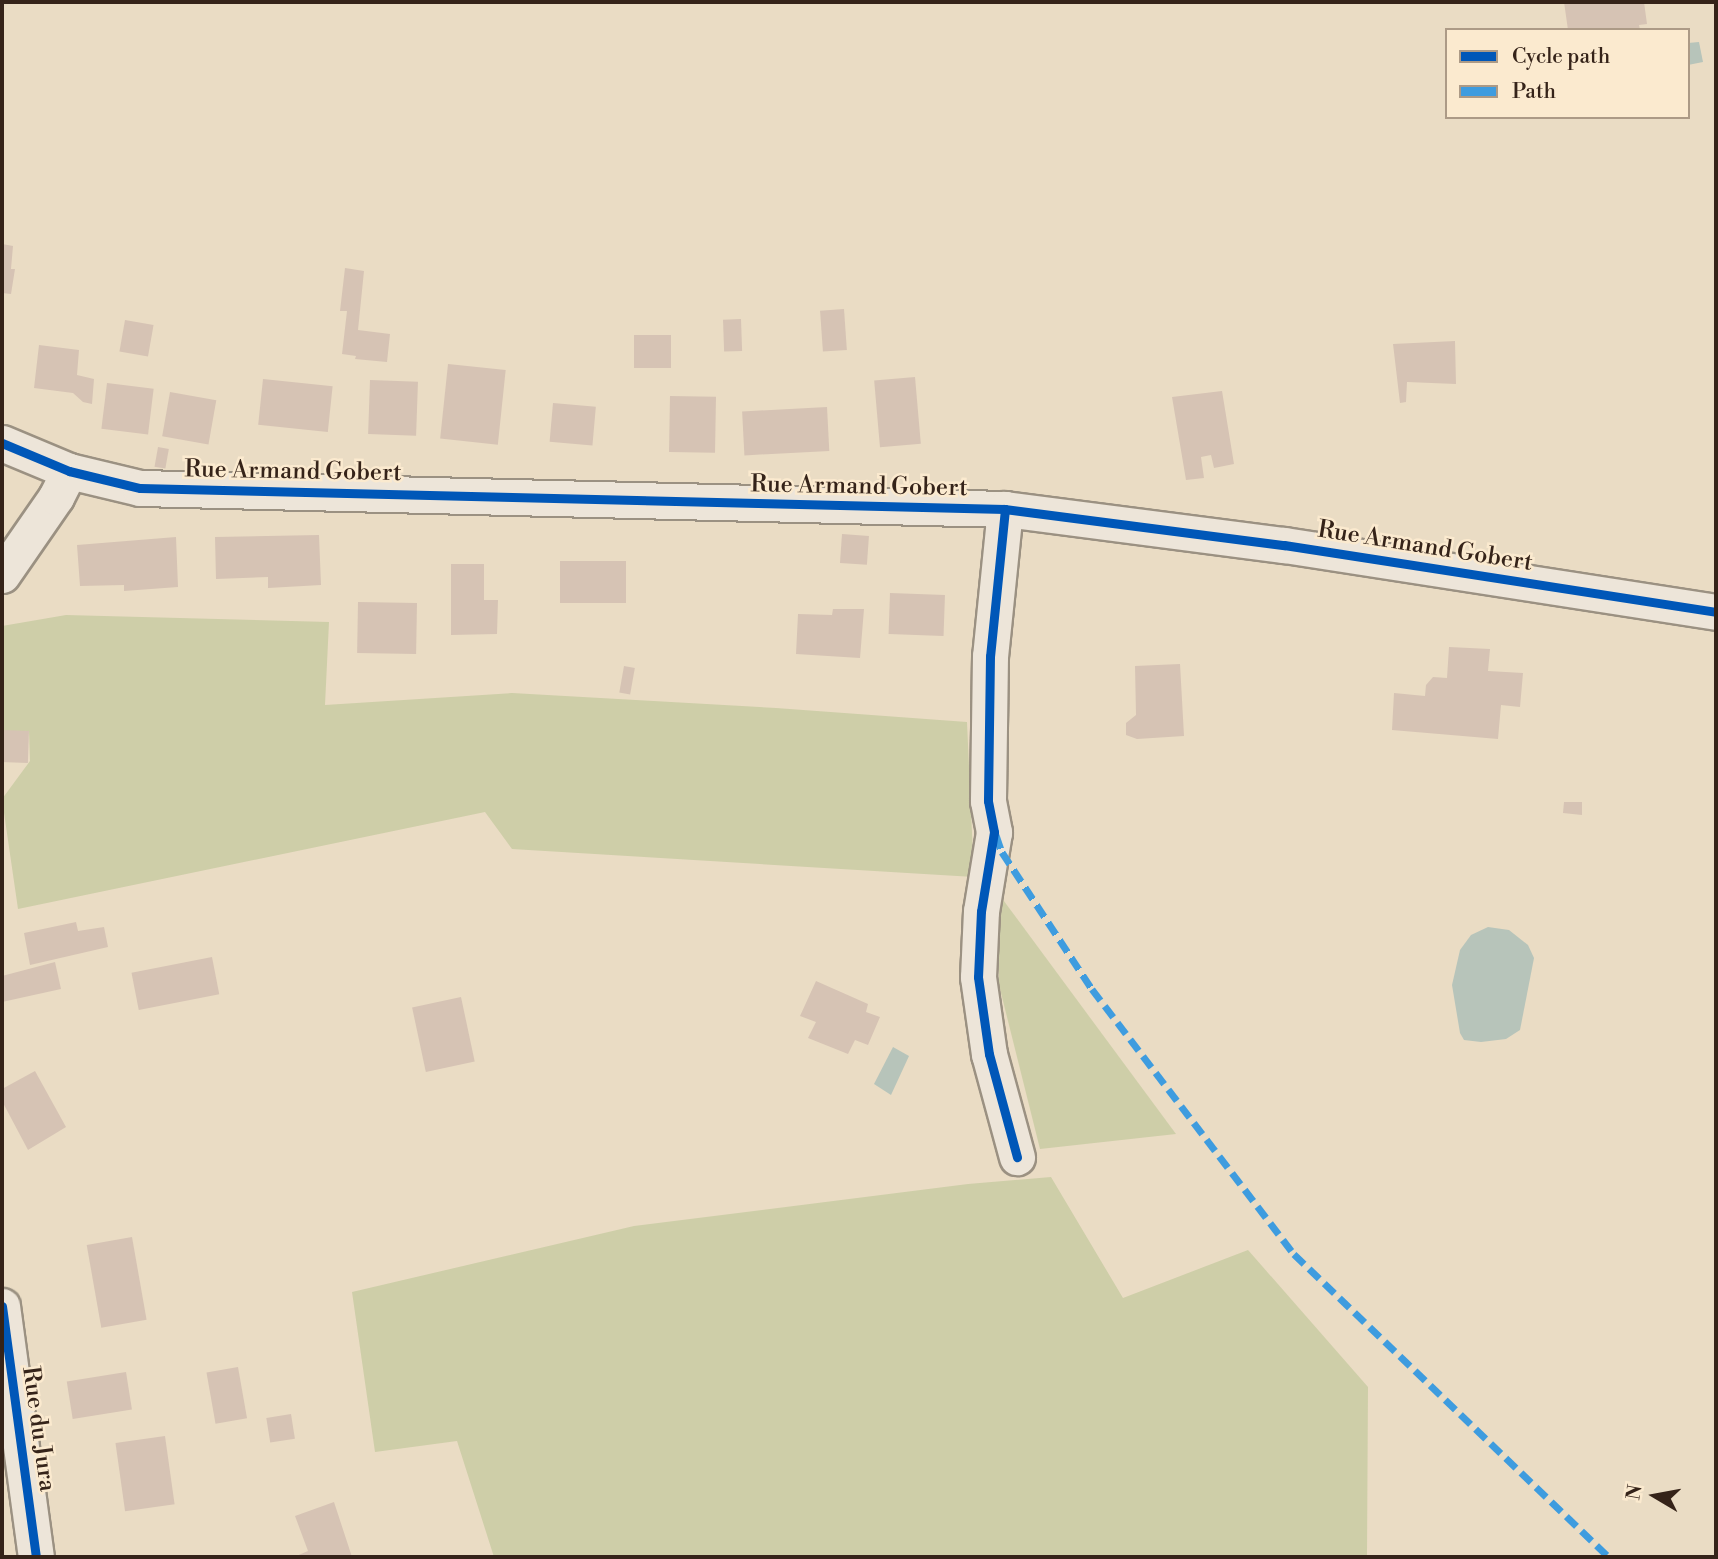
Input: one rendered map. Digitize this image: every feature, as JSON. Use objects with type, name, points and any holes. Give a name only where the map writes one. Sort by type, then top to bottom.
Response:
[{"type":"street","name":"Rue Armand Gobert","points":[[2,443],[69,471],[140,488],[1005,509],[1284,545],[1716,612]]},
{"type":"street","points":[[2,575],[55,497],[69,471]]},
{"type":"street","points":[[1005,509],[990,656],[988,801],[994,832],[981,911],[978,977],[989,1054],[1017,1157]]},
{"type":"street","name":"Rue du Jura","points":[[2,1306],[36,1557]]},
{"type":"green space","points":[[66,615],[329,622],[325,705],[512,693],[967,722],[974,877],[512,849],[485,812],[18,909],[2,799],[30,761],[29,731],[2,734],[2,626]]},
{"type":"green space","points":[[998,893],[1176,1134],[1040,1149],[999,985]]},
{"type":"green space","points":[[1051,1177],[1123,1298],[1248,1250],[1368,1387],[1367,1557],[494,1557],[457,1441],[375,1452],[352,1292],[634,1226],[968,1184]]},
{"type":"shaded area","points":[[1699,42],[1703,62],[1690,65],[1690,43]]},
{"type":"shaded area","points":[[1488,927],[1509,930],[1528,945],[1534,958],[1520,1030],[1506,1039],[1481,1042],[1464,1040],[1460,1033],[1452,985],[1460,950],[1471,935]]},
{"type":"shaded area","points":[[893,1047],[909,1056],[891,1095],[874,1084]]},
{"type":"building","points":[[1564,2],[1644,2],[1647,24],[1639,25],[1640,28],[1568,28]]},
{"type":"building","points":[[2,244],[13,246],[11,269],[15,269],[11,294],[2,293]]},
{"type":"building","points":[[345,268],[364,271],[358,330],[390,334],[387,362],[355,359],[356,356],[342,354],[347,311],[340,311]]},
{"type":"building","points":[[844,309],[847,350],[823,352],[820,311]]},
{"type":"building","points":[[741,319],[742,351],[724,352],[723,320]]},
{"type":"building","points":[[125,320],[154,325],[148,357],[119,352]]},
{"type":"building","points":[[634,335],[671,335],[671,368],[634,368]]},
{"type":"building","points":[[1455,341],[1456,384],[1407,382],[1406,402],[1400,403],[1393,344]]},
{"type":"building","points":[[39,345],[79,350],[77,375],[94,379],[92,404],[83,402],[73,393],[34,388]]},
{"type":"building","points":[[448,364],[506,370],[498,445],[440,439]]},
{"type":"building","points":[[915,377],[921,444],[880,447],[874,381]]},
{"type":"building","points":[[263,379],[333,386],[328,432],[258,425]]},
{"type":"building","points":[[370,380],[418,382],[416,436],[368,434]]},
{"type":"building","points":[[107,383],[154,389],[148,434],[101,429]]},
{"type":"building","points":[[1222,391],[1234,464],[1214,468],[1211,455],[1201,457],[1204,478],[1186,480],[1172,397]]},
{"type":"building","points":[[170,392],[216,400],[208,444],[162,436]]},
{"type":"building","points":[[670,396],[716,397],[715,453],[669,452]]},
{"type":"building","points":[[553,403],[596,407],[592,446],[550,442]]},
{"type":"building","points":[[827,407],[829,451],[744,455],[742,411]]},
{"type":"building","points":[[158,447],[169,449],[165,469],[155,467]]},
{"type":"building","points":[[842,534],[869,536],[867,565],[840,563]]},
{"type":"building","points":[[319,535],[321,585],[268,588],[268,577],[216,579],[215,537]]},
{"type":"building","points":[[176,537],[178,587],[124,591],[124,585],[80,586],[77,545]]},
{"type":"building","points":[[560,561],[626,561],[626,603],[560,603]]},
{"type":"building","points":[[451,564],[484,564],[484,600],[498,600],[497,634],[451,635]]},
{"type":"building","points":[[890,593],[945,595],[944,636],[889,634]]},
{"type":"building","points":[[358,602],[417,603],[416,654],[357,653]]},
{"type":"building","points":[[833,609],[864,609],[860,658],[796,654],[798,614],[832,615]]},
{"type":"building","points":[[1449,647],[1490,649],[1488,671],[1523,673],[1520,707],[1501,705],[1498,739],[1392,730],[1394,693],[1425,696],[1426,685],[1433,677],[1447,678]]},
{"type":"building","points":[[1180,664],[1184,736],[1137,739],[1126,735],[1126,723],[1136,715],[1135,666]]},
{"type":"building","points":[[624,666],[635,668],[630,694],[619,693]]},
{"type":"building","points":[[2,730],[29,731],[28,763],[2,762]]},
{"type":"building","points":[[1564,802],[1582,802],[1582,815],[1563,813]]},
{"type":"building","points":[[76,922],[78,931],[104,927],[108,947],[30,965],[24,933]]},
{"type":"building","points":[[212,957],[219,994],[139,1010],[132,973]]},
{"type":"building","points":[[55,962],[61,989],[2,1002],[2,976]]},
{"type":"building","points":[[816,981],[868,1004],[866,1012],[880,1017],[868,1045],[855,1040],[848,1054],[808,1038],[816,1022],[800,1016]]},
{"type":"building","points":[[461,997],[475,1062],[426,1072],[412,1007]]},
{"type":"building","points":[[35,1071],[66,1127],[28,1150],[2,1101],[2,1089]]},
{"type":"building","points":[[132,1237],[147,1320],[101,1328],[87,1245]]},
{"type":"building","points":[[238,1367],[247,1418],[216,1424],[206,1373]]},
{"type":"building","points":[[126,1372],[132,1410],[73,1419],[67,1381]]},
{"type":"building","points":[[291,1414],[295,1439],[270,1443],[266,1418]]},
{"type":"building","points":[[165,1436],[175,1504],[125,1511],[115,1443]]},
{"type":"building","points":[[334,1502],[352,1557],[294,1557],[308,1551],[295,1516]]},
{"type":"marked path","points":[[996,835],[1002,852],[1092,989],[1294,1254],[1609,1557]]},
{"type":"cycle path","points":[[2,443],[69,471],[140,488],[1005,509],[1284,545],[1716,612]]},
{"type":"cycle path","points":[[1005,509],[990,656],[988,801],[994,832],[981,911],[978,977],[989,1054],[1017,1157]]},
{"type":"cycle path","points":[[2,1306],[36,1557]]}]
